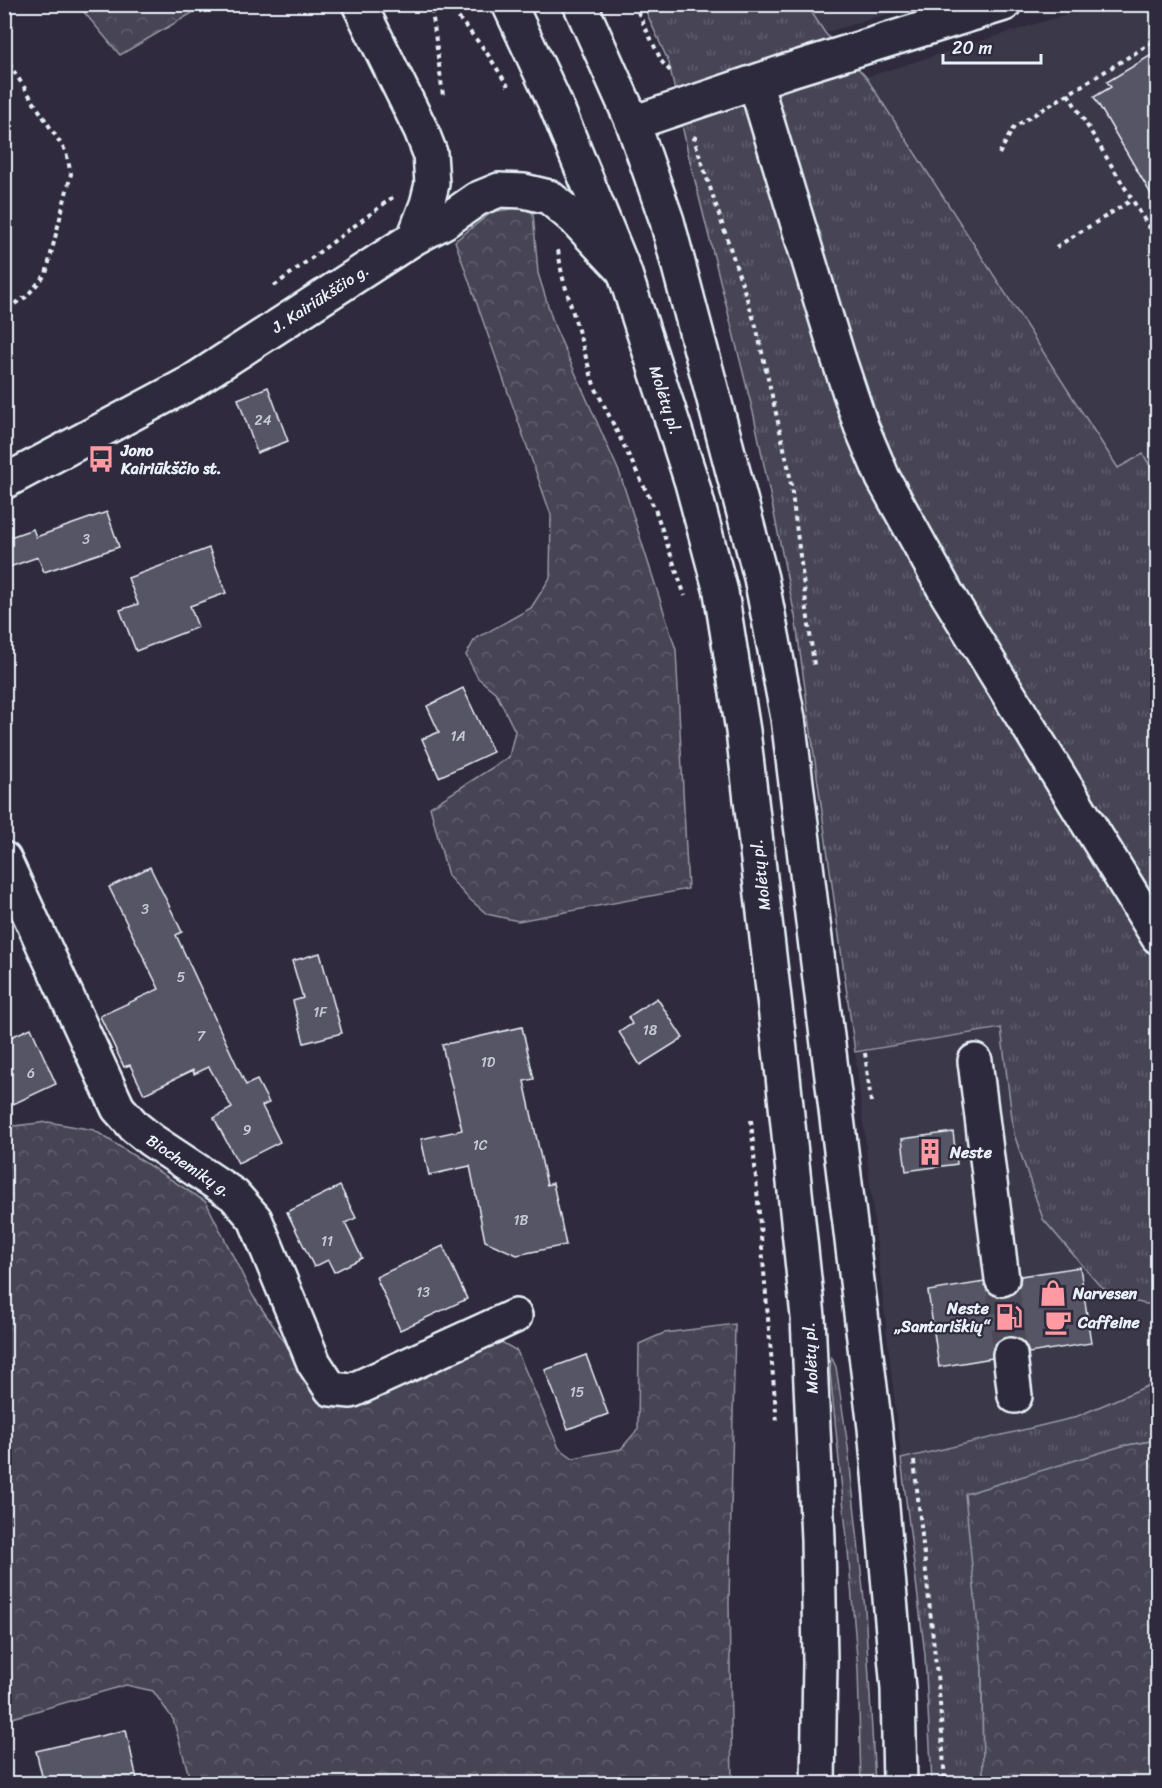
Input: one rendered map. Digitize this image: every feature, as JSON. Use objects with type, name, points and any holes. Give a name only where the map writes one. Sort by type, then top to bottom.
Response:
[{"type":"main road","points":[[359,4],[430,153],[432,184],[414,238]]},
{"type":"main road","name":"Molėtų pl.","points":[[509,4],[560,113],[624,271],[692,483],[721,592],[743,731],[808,1317],[820,1640],[818,1784]]},
{"type":"main road","points":[[580,4],[633,123],[667,221],[761,578],[788,718],[875,1428],[898,1689],[900,1784]]},
{"type":"main road","points":[[633,123],[1004,4]]},
{"type":"main road","points":[[755,82],[838,357],[861,426],[883,478],[947,594],[1158,937]]},
{"type":"main road","name":"J. Kairiūkščio g.","points":[[4,482],[190,383],[414,238],[444,222],[477,199],[499,189],[524,190],[549,197],[574,218],[624,271]]},
{"type":"main road","name":"Biochemikų g.","points":[[4,859],[118,1108],[135,1127],[151,1140],[234,1195],[255,1219],[314,1363],[332,1389],[351,1391],[515,1316]]},
{"type":"main road","points":[[975,1061],[1002,1279]]},
{"type":"main road","points":[[1010,1356],[1015,1396]]},
{"type":"path","points":[[439,4],[432,10],[445,105]]},
{"type":"path","points":[[447,4],[485,50],[513,94]]},
{"type":"path","points":[[999,154],[1014,127],[1158,39]]},
{"type":"path","points":[[4,56],[66,152],[71,174],[46,274],[26,297],[4,310]]},
{"type":"path","points":[[1068,94],[1158,242]]},
{"type":"path","points":[[274,286],[397,194]]},
{"type":"path","points":[[549,197],[562,275],[594,385],[655,509],[689,607]]},
{"type":"path","points":[[1056,247],[1132,200]]},
{"type":"path","points":[[751,1113],[777,1429]]},
{"type":"path","points":[[913,1453],[940,1702],[945,1784]]},
{"type":"shaded area","points":[[807,5],[916,5],[825,33]]},
{"type":"shaded area","points":[[1096,5],[1157,5],[1157,477],[1142,454],[1118,469],[866,77]]},
{"type":"shaded area","points":[[1001,1028],[1014,1134],[1151,1305],[1157,1303],[1157,1382],[1073,1418],[901,1459],[855,1052]]},
{"type":"green space","points":[[78,5],[206,5],[120,55]]},
{"type":"green space","points":[[643,5],[807,5],[825,33],[866,77],[1118,468],[1143,454],[1157,477],[1157,1303],[1152,1305],[1121,1299],[1099,1285],[1043,1219],[1014,1134],[1001,1028],[855,1052],[795,616],[754,416],[688,153],[669,63]]},
{"type":"green space","points":[[521,207],[533,213],[538,273],[554,325],[620,474],[676,650],[688,889],[518,921],[487,914],[448,876],[430,807],[509,757],[515,731],[496,693],[478,678],[466,655],[475,639],[531,608],[550,578],[551,515],[455,241],[492,212]]},
{"type":"green space","points":[[48,1122],[94,1130],[206,1202],[253,1296],[293,1354],[317,1395],[493,1337],[517,1351],[559,1448],[573,1458],[621,1449],[638,1429],[639,1344],[664,1333],[735,1324],[729,1602],[732,1783],[191,1783],[173,1719],[153,1691],[126,1685],[5,1720],[5,1127]]},
{"type":"green space","points":[[831,1356],[836,1367],[848,1447],[865,1609],[875,1783],[861,1783],[858,1669],[830,1372]]},
{"type":"green space","points":[[1157,1382],[1157,1440],[1122,1446],[982,1670],[983,1783],[932,1783],[925,1655],[901,1459],[1073,1418]]},
{"type":"green space","points":[[1157,1440],[1157,1783],[983,1783],[982,1670],[965,1494],[1122,1446]]},
{"type":"building","points":[[1158,51],[1158,206],[1094,97],[1111,87],[1107,82]]},
{"type":"building","points":[[268,387],[288,441],[257,453],[238,399]]},
{"type":"building","points":[[107,512],[119,547],[44,572],[38,557],[4,569],[4,539],[33,529],[36,537]]},
{"type":"building","points":[[209,548],[226,593],[190,606],[198,627],[136,651],[120,610],[138,604],[128,578]]},
{"type":"building","points":[[463,688],[493,752],[439,777],[422,739],[439,732],[427,706]]},
{"type":"building","points":[[150,867],[182,932],[176,935],[246,1085],[257,1080],[269,1103],[262,1106],[280,1142],[238,1163],[214,1118],[232,1108],[209,1067],[194,1074],[193,1070],[144,1094],[130,1065],[124,1067],[100,1016],[159,989],[109,887]]},
{"type":"building","points":[[320,953],[342,1033],[304,1043],[293,1001],[303,998],[292,961]]},
{"type":"building","points":[[657,998],[683,1038],[640,1065],[619,1032],[632,1024],[628,1017]]},
{"type":"building","points":[[522,1027],[534,1079],[524,1081],[547,1185],[553,1183],[566,1245],[517,1255],[485,1241],[470,1166],[429,1175],[421,1139],[462,1130],[442,1045]]},
{"type":"building","points":[[31,1028],[56,1084],[11,1105],[4,1090],[4,1040]]},
{"type":"building","name":"Neste","points":[[953,1132],[957,1164],[906,1171],[902,1139]]},
{"type":"building","points":[[340,1186],[356,1218],[345,1223],[362,1258],[334,1272],[328,1260],[314,1267],[287,1212]]},
{"type":"building","points":[[443,1246],[467,1299],[400,1330],[376,1277]]},
{"type":"building","name":"Neste „Santariškių“","points":[[1080,1267],[1091,1343],[1029,1353],[1025,1344],[1018,1338],[1007,1337],[999,1340],[993,1347],[992,1358],[939,1367],[928,1291],[984,1282],[987,1291],[994,1296],[1005,1297],[1014,1294],[1019,1287],[1021,1276]]},
{"type":"building","points":[[586,1355],[608,1414],[568,1429],[545,1370]]},
{"type":"building","points":[[126,1730],[138,1784],[44,1784],[36,1751]]},
{"type":"tunnel","points":[[1002,1279],[1010,1355]]},
{"type":"place","name":"Jono Kairiūkščio st.","points":[[101,459]]},
{"type":"place","name":"Neste","points":[[930,1152]]},
{"type":"place","name":"Narvesen","points":[[1053,1293]]},
{"type":"place","name":"Neste „Santariškių“","points":[[1009,1317]]},
{"type":"place","name":"Caffeine","points":[[1058,1322]]}]
